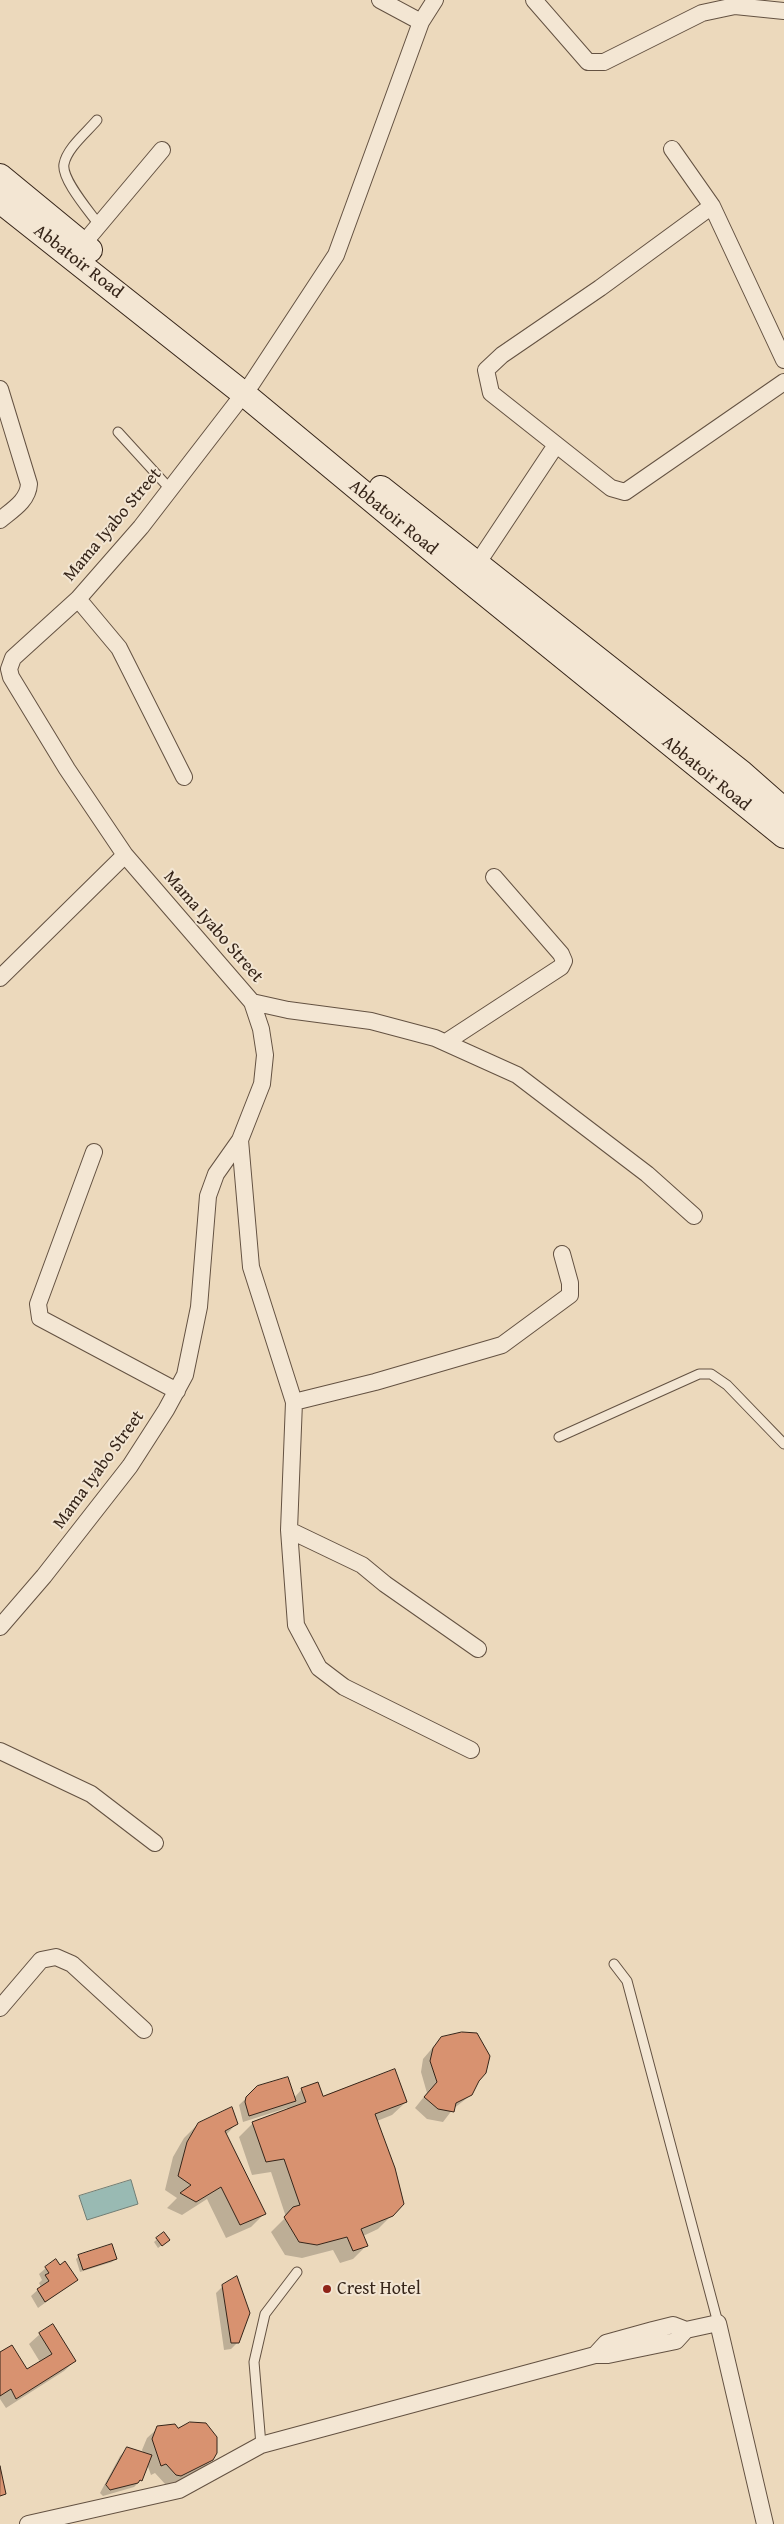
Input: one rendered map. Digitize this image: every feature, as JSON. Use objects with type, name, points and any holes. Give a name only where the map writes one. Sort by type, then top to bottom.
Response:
[{"type":"street","points":[[380,0],[421,22]]},
{"type":"street","name":"Mama Iyabo Street","points":[[0,1627],[44,1576],[130,1466],[185,1375],[199,1307],[208,1196],[216,1174],[240,1140],[262,1084],[265,1055],[261,1029],[252,1002],[125,855],[67,769],[11,677],[9,669],[13,658],[78,599],[141,527],[248,388],[336,255],[421,22],[436,0]]},
{"type":"street","points":[[534,0],[588,62],[604,62],[702,13],[734,6],[784,11]]},
{"type":"street","points":[[672,149],[712,206],[784,360]]},
{"type":"street","points":[[83,244],[162,150]]},
{"type":"street","name":"Abbatoir Road","points":[[0,176],[83,244],[445,560],[784,836]]},
{"type":"street","points":[[712,206],[600,288],[502,355],[486,370],[491,393],[611,488],[625,492],[784,382]]},
{"type":"street","name":"Abbatoir Road","points":[[2,208],[248,388],[477,564],[734,767],[784,810]]},
{"type":"street","points":[[0,389],[28,484],[28,493],[23,500],[0,520]]},
{"type":"street","points":[[477,564],[556,445]]},
{"type":"street","points":[[78,599],[119,648],[184,778]]},
{"type":"street","points":[[3,968],[125,855]]},
{"type":"street","points":[[446,1042],[561,967],[564,961],[561,954],[494,877]]},
{"type":"street","points":[[252,1002],[371,1021],[446,1042],[517,1075],[647,1174],[694,1216]]},
{"type":"street","points":[[240,1140],[251,1267],[294,1402],[289,1530],[296,1624],[319,1668],[344,1687],[471,1750]]},
{"type":"street","points":[[94,1152],[38,1304],[40,1318],[177,1391]]},
{"type":"street","points":[[294,1402],[374,1382],[502,1345],[570,1295],[570,1283],[562,1254]]},
{"type":"street","points":[[289,1530],[362,1565],[385,1584],[478,1649]]},
{"type":"street","points":[[0,1751],[92,1794],[155,1843]]},
{"type":"street","points":[[0,2008],[41,1960],[56,1957],[72,1964],[144,2030]]},
{"type":"street","points":[[28,2524],[179,2490],[261,2445],[595,2355],[608,2355],[676,2341],[686,2330],[718,2323],[765,2524]]},
{"type":"lane","points":[[97,120],[68,155],[64,166],[66,178],[99,225]]},
{"type":"lane","points":[[118,432],[170,489]]},
{"type":"lane","points":[[560,1437],[699,1374],[711,1374],[727,1385],[784,1444]]},
{"type":"lane","points":[[614,1964],[627,1981],[718,2323]]},
{"type":"lane","points":[[261,2445],[254,2362],[264,2314],[297,2272]]},
{"type":"water","points":[[131,2180],[138,2204],[87,2220],[79,2196]]},
{"type":"building","points":[[462,2032],[477,2033],[490,2056],[486,2073],[479,2081],[472,2095],[456,2103],[454,2112],[438,2109],[424,2097],[437,2082],[430,2061],[433,2048],[441,2037]]},
{"type":"building","points":[[395,2069],[407,2102],[375,2114],[395,2168],[404,2204],[393,2216],[361,2229],[368,2246],[353,2251],[347,2237],[317,2245],[299,2242],[284,2217],[293,2207],[300,2205],[284,2159],[266,2162],[252,2122],[306,2102],[301,2088],[318,2082],[323,2096]]},
{"type":"building","points":[[288,2077],[296,2101],[249,2116],[245,2102],[246,2097],[257,2086]]},
{"type":"building","points":[[232,2107],[238,2124],[225,2131],[266,2214],[240,2225],[221,2187],[196,2202],[180,2193],[191,2185],[178,2176],[187,2142],[198,2123]]},
{"type":"building","points":[[164,2232],[170,2240],[162,2246],[156,2238]]},
{"type":"building","points":[[112,2244],[117,2259],[83,2270],[78,2255]]},
{"type":"building","points":[[56,2259],[60,2265],[65,2261],[78,2280],[45,2302],[37,2289],[49,2281],[45,2275],[49,2273],[45,2267]]},
{"type":"building","points":[[237,2276],[250,2313],[239,2343],[231,2343],[222,2285]]},
{"type":"building","points":[[53,2324],[76,2361],[16,2399],[11,2389],[0,2396],[0,2352],[12,2345],[27,2369],[52,2354],[39,2333]]},
{"type":"building","points":[[190,2422],[206,2423],[217,2437],[217,2453],[213,2460],[181,2476],[176,2475],[166,2464],[161,2466],[152,2439],[157,2426],[175,2424],[178,2428]]},
{"type":"building","points":[[127,2447],[152,2455],[142,2481],[140,2480],[138,2483],[110,2490],[106,2485]]},
{"type":"building","points":[[0,2466],[6,2494],[0,2496]]},
{"type":"place","name":"Crest Hotel","points":[[327,2289]]}]
